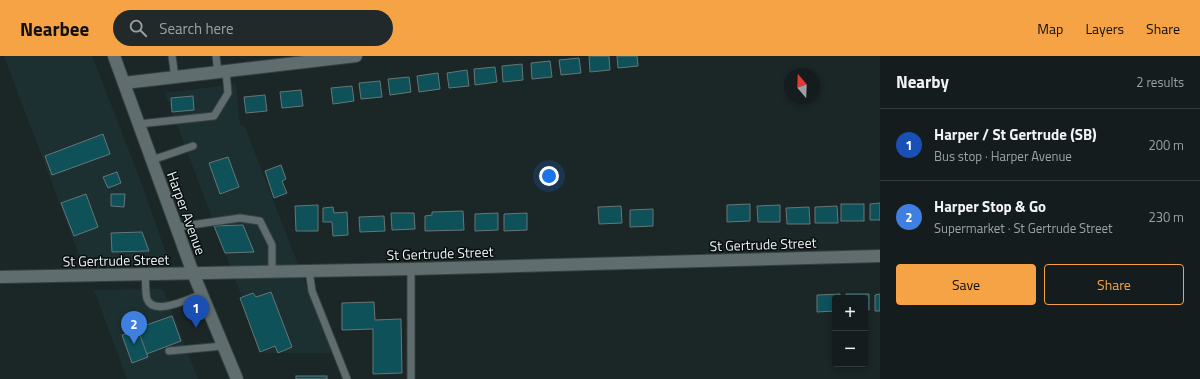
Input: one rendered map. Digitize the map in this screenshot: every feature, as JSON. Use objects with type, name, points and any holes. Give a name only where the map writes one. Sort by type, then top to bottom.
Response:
[{"type":"street","name":"Harper Avenue","points":[[114,56],[193,273],[237,379]]},
{"type":"street","points":[[124,84],[222,72],[289,60],[356,56]]},
{"type":"street","name":"St Gertrude Street","points":[[0,278],[411,269],[880,256]]},
{"type":"lane","points":[[172,56],[175,78]]},
{"type":"lane","points":[[139,124],[214,116],[228,94],[216,56]]},
{"type":"lane","points":[[152,160],[193,146]]},
{"type":"lane","points":[[177,227],[240,218],[260,221],[272,245],[272,272]]},
{"type":"lane","points":[[411,269],[411,379]]},
{"type":"lane","points":[[309,271],[312,291],[347,379]]},
{"type":"lane","points":[[145,274],[147,298],[150,304],[155,307],[168,306],[202,294]]},
{"type":"lane","points":[[169,351],[223,346]]},
{"type":"shaded area","points":[[4,56],[92,56],[140,179],[167,256],[164,260],[157,265],[84,268]]},
{"type":"shaded area","points":[[236,84],[240,124],[245,127],[332,353],[263,353],[165,93]]},
{"type":"shaded area","points":[[163,289],[198,379],[127,379],[94,290]]},
{"type":"building","points":[[589,56],[609,56],[610,70],[590,72]]},
{"type":"building","points":[[617,56],[637,56],[638,66],[618,68]]},
{"type":"building","points":[[579,58],[581,73],[561,75],[559,60]]},
{"type":"building","points":[[550,61],[552,77],[532,79],[531,63]]},
{"type":"building","points":[[522,64],[523,80],[503,82],[502,66]]},
{"type":"building","points":[[495,67],[497,82],[475,85],[474,69]]},
{"type":"building","points":[[467,70],[469,86],[449,88],[447,73]]},
{"type":"building","points":[[438,73],[440,89],[419,92],[417,76]]},
{"type":"building","points":[[409,77],[411,92],[390,95],[388,79]]},
{"type":"building","points":[[380,81],[382,97],[361,99],[359,83]]},
{"type":"building","points":[[352,86],[354,101],[333,104],[331,88]]},
{"type":"building","points":[[301,90],[303,106],[282,108],[280,92]]},
{"type":"building","points":[[265,95],[267,111],[246,113],[244,97]]},
{"type":"building","points":[[193,96],[194,110],[172,112],[171,98]]},
{"type":"building","points":[[103,134],[110,154],[52,175],[45,156]]},
{"type":"building","points":[[228,157],[239,187],[220,194],[209,163]]},
{"type":"building","points":[[281,165],[286,179],[282,181],[287,193],[274,198],[265,171]]},
{"type":"building","points":[[117,172],[121,183],[108,188],[103,177]]},
{"type":"building","points":[[86,194],[98,227],[74,236],[61,203]]},
{"type":"building","points":[[111,194],[125,194],[124,207],[111,206]]},
{"type":"building","points":[[880,203],[880,220],[870,220],[870,204]]},
{"type":"building","points":[[750,204],[750,221],[727,222],[727,205]]},
{"type":"building","points":[[841,204],[864,204],[864,221],[841,221]]},
{"type":"building","points":[[318,205],[318,231],[296,231],[295,206]]},
{"type":"building","points":[[780,205],[780,222],[758,222],[757,206]]},
{"type":"building","points":[[621,206],[622,223],[599,224],[598,207]]},
{"type":"building","points":[[837,206],[838,223],[815,223],[815,207]]},
{"type":"building","points":[[333,207],[334,213],[347,212],[348,235],[333,236],[332,222],[323,222],[323,208]]},
{"type":"building","points":[[809,207],[810,224],[787,224],[786,208]]},
{"type":"building","points":[[653,209],[653,226],[630,227],[630,210]]},
{"type":"building","points":[[463,211],[464,230],[425,231],[425,216],[432,215],[432,212]]},
{"type":"building","points":[[391,213],[414,213],[415,229],[392,230]]},
{"type":"building","points":[[498,213],[498,230],[475,231],[475,214]]},
{"type":"building","points":[[527,213],[527,230],[504,231],[504,214]]},
{"type":"building","points":[[384,216],[385,231],[360,232],[359,217]]},
{"type":"building","points":[[243,225],[254,252],[225,253],[214,226]]},
{"type":"building","points":[[142,232],[149,251],[112,252],[111,233]]},
{"type":"building","points":[[271,292],[292,347],[278,353],[275,346],[260,352],[240,298],[253,293],[256,297]]},
{"type":"building","points":[[840,294],[832,295],[832,311],[817,312],[817,295]]},
{"type":"building","points":[[869,294],[869,310],[868,295],[846,295]]},
{"type":"building","points":[[880,294],[880,311],[875,311],[875,295]]},
{"type":"building","points":[[374,302],[375,320],[401,319],[402,373],[373,374],[373,329],[342,330],[342,303]]},
{"type":"building","points":[[172,316],[181,341],[144,355],[135,329]]},
{"type":"building","points":[[138,330],[148,357],[132,363],[122,335]]},
{"type":"building","points":[[296,376],[327,376],[327,379],[296,379]]},
{"type":"place","name":"Harper / St Gertrude (SB)","points":[[196,328]]},
{"type":"place","name":"Harper Stop & Go","points":[[134,344]]}]
